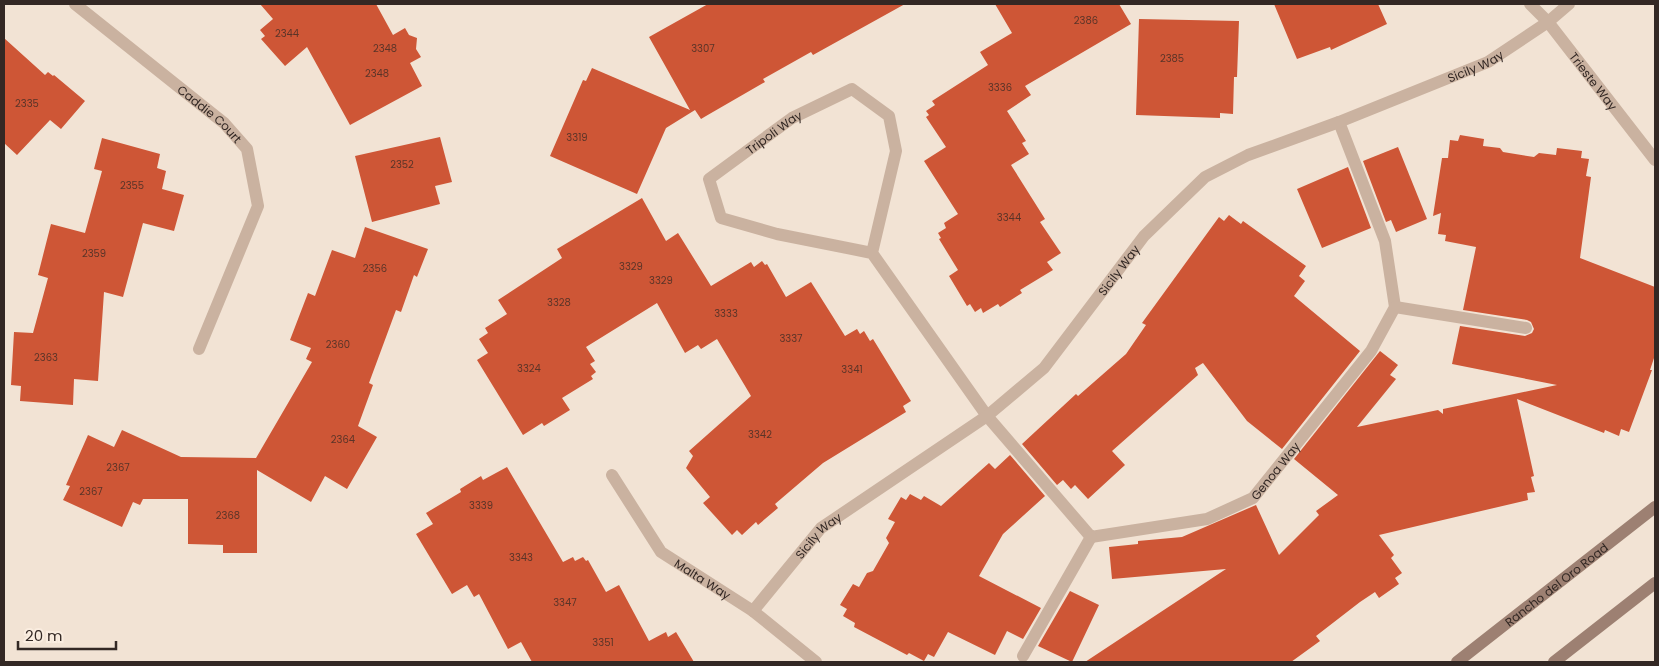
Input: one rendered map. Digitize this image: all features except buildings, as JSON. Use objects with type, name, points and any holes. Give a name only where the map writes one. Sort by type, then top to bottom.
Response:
[{"type":"main road","name":"Rancho del Oro Road","points":[[1457,662],[1655,507]]},
{"type":"main road","points":[[1554,662],[1655,582]]},
{"type":"street","name":"Caddie Court","points":[[75,4],[224,123],[247,149],[258,206],[199,349]]},
{"type":"street","name":"Trieste Way","points":[[1530,4],[1548,22],[1655,160]]},
{"type":"street","name":"Sicily Way","points":[[753,611],[821,528],[987,416],[1044,368],[1144,236],[1205,177],[1248,155],[1339,122],[1488,62],[1548,22],[1568,4]]},
{"type":"street","name":"Tripoli Way","points":[[852,89],[889,116],[896,151],[872,253],[777,234],[721,218],[710,179],[792,118],[852,89]]},
{"type":"street","points":[[1339,122],[1386,241],[1395,307],[1526,328]]},
{"type":"street","points":[[872,253],[987,416],[1091,538],[1023,656]]},
{"type":"street","name":"Genoa Way","points":[[1091,538],[1207,519],[1253,498],[1371,351],[1395,307]]},
{"type":"street","name":"Malta Way","points":[[612,475],[661,552],[753,611],[816,662]]}]
